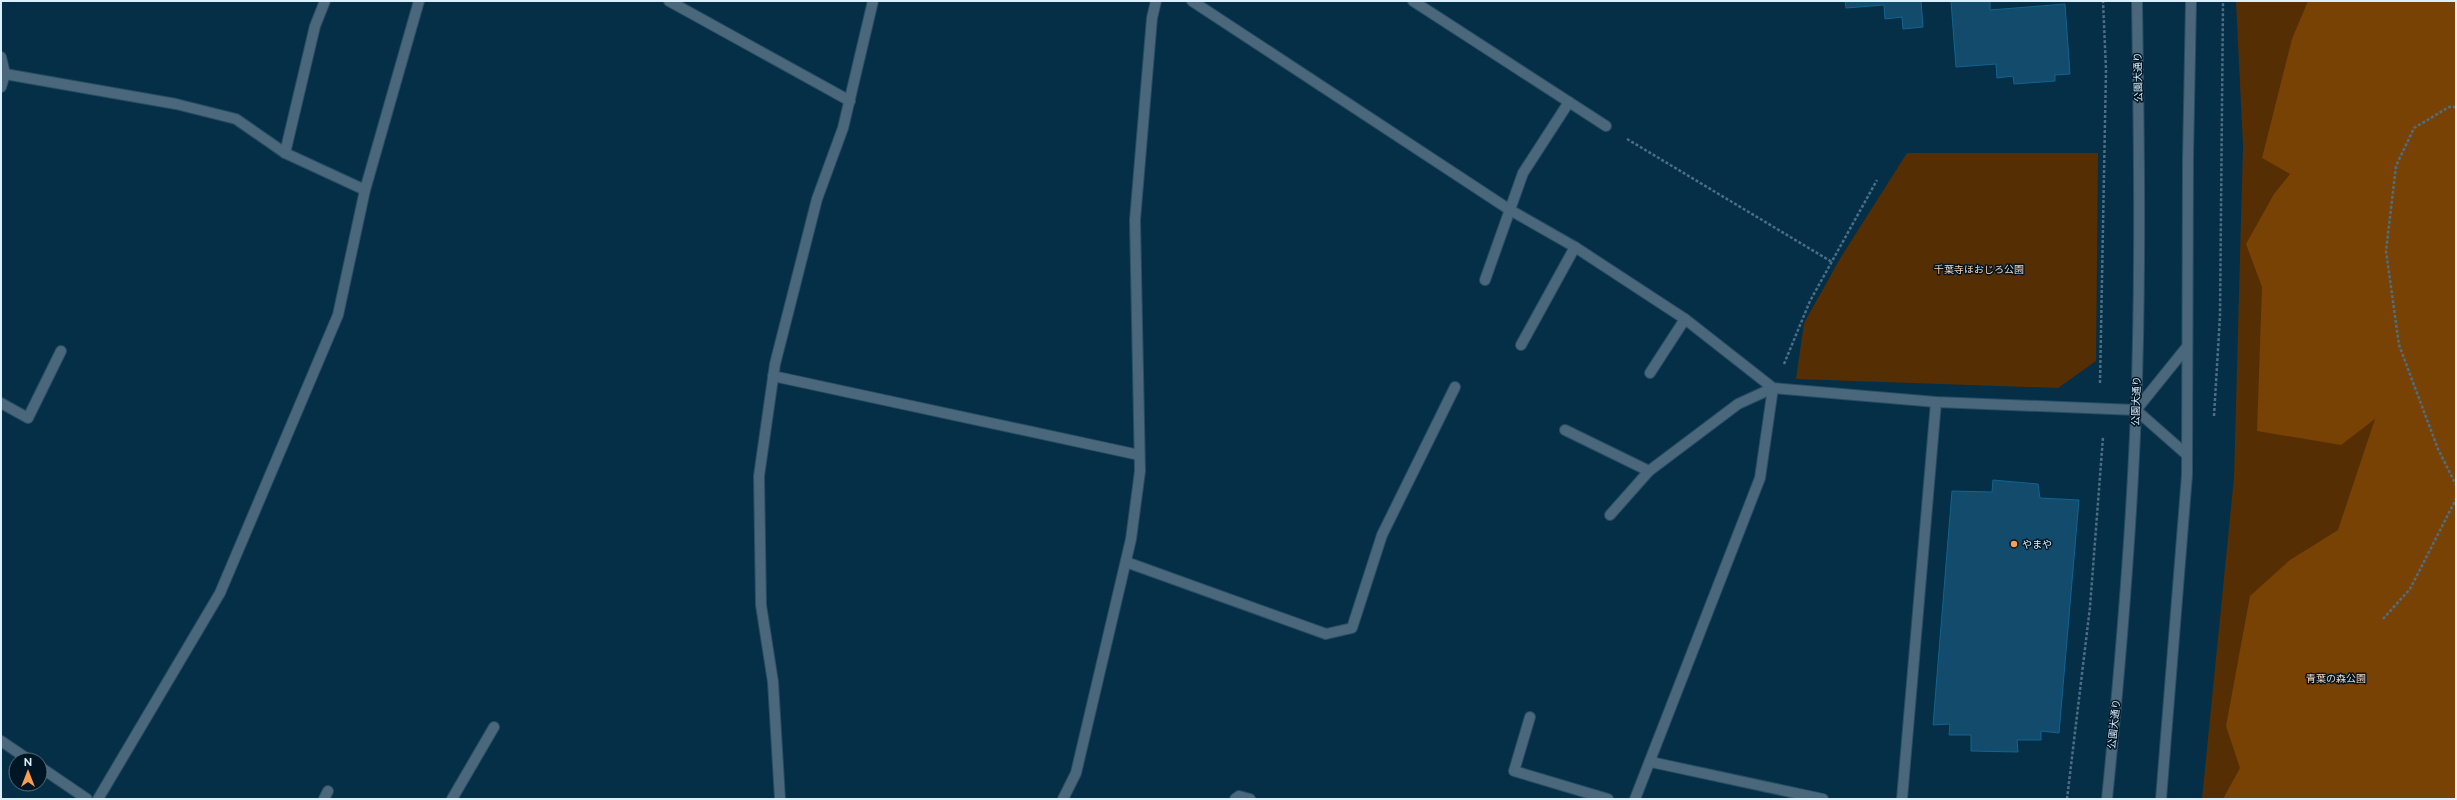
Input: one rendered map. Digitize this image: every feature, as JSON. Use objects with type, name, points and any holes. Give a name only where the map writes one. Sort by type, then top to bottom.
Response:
[{"type":"street","points":[[286,153],[315,26],[325,1]]},
{"type":"street","points":[[98,799],[220,593],[338,315],[365,190],[419,1]]},
{"type":"street","points":[[669,1],[850,101]]},
{"type":"street","points":[[780,799],[773,682],[761,605],[759,476],[773,376],[817,199],[843,128],[873,1]]},
{"type":"street","points":[[1063,799],[1076,773],[1126,562],[1140,471],[1135,220],[1152,18],[1156,1]]},
{"type":"street","points":[[1192,1],[1510,210],[1576,247],[1685,319],[1773,388]]},
{"type":"street","points":[[1413,1],[1606,126]]},
{"type":"street","name":"公園大通り","points":[[2107,799],[2126,586],[2136,410],[2139,213],[2137,1]]},
{"type":"street","points":[[2161,799],[2187,475],[2186,348],[2191,1]]},
{"type":"street","points":[[1,57],[5,74],[1,87]]},
{"type":"street","points":[[5,74],[176,104],[236,119],[286,153],[365,190]]},
{"type":"street","points":[[1485,280],[1523,173],[1569,102]]},
{"type":"street","points":[[1521,345],[1576,247]]},
{"type":"street","points":[[1650,373],[1685,319]]},
{"type":"street","points":[[2136,410],[2186,348]]},
{"type":"street","points":[[1,403],[28,418],[61,351]]},
{"type":"street","points":[[773,376],[1139,455]]},
{"type":"street","points":[[1126,562],[1326,634],[1352,628],[1382,535],[1455,388]]},
{"type":"street","points":[[1610,514],[1649,471],[1738,404],[1773,388],[1936,402],[2136,410],[2186,454]]},
{"type":"street","points":[[1635,799],[1651,762],[1760,478],[1773,388]]},
{"type":"street","points":[[1902,799],[1936,402]]},
{"type":"street","points":[[1565,430],[1649,471]]},
{"type":"street","points":[[1530,716],[1514,771],[1608,799]]},
{"type":"street","points":[[452,799],[494,727]]},
{"type":"street","points":[[1,741],[17,752]]},
{"type":"street","points":[[1651,762],[1823,799]]},
{"type":"street","points":[[48,773],[87,799]]},
{"type":"street","points":[[1235,799],[1239,796],[1250,799]]},
{"type":"path","points":[[2100,386],[2106,70],[2103,1]]},
{"type":"path","points":[[2456,107],[2450,107],[2414,128],[2396,166],[2386,251],[2399,345],[2438,449],[2456,485]]},
{"type":"path","points":[[1606,126],[1832,262]]},
{"type":"path","points":[[1773,388],[1810,301],[1877,180]]},
{"type":"path","points":[[2068,799],[2090,608],[2103,437]]},
{"type":"path","points":[[2383,619],[2410,589],[2448,520],[2456,499]]},
{"type":"green space","name":"青葉の森公園","points":[[2236,1],[2456,1],[2456,799],[2202,799],[2234,477],[2243,146]]},
{"type":"green space","name":"青葉の森公園","points":[[2308,1],[2456,1],[2456,799],[2223,799],[2240,768],[2226,726],[2250,596],[2290,560],[2338,530],[2375,419],[2341,445],[2257,431],[2262,287],[2246,244],[2274,194],[2290,174],[2262,158],[2292,39]]},
{"type":"green space","name":"千葉寺ほおじろ公園","points":[[1907,153],[2098,153],[2096,361],[2058,388],[1796,379],[1804,323],[1841,257]]},
{"type":"building","points":[[1845,1],[1921,1],[1923,27],[1903,29],[1902,17],[1885,19],[1884,5],[1846,8]]},
{"type":"building","points":[[1951,1],[1990,1],[1990,10],[2065,4],[2070,74],[2055,75],[2055,81],[2014,84],[2013,76],[1997,78],[1996,64],[1956,67]]},
{"type":"building","points":[[1993,480],[2038,484],[2040,498],[2079,500],[2059,733],[2041,731],[2041,740],[2017,740],[2018,752],[1971,751],[1971,735],[1949,735],[1950,724],[1933,725],[1952,491],[1992,492]]},
{"type":"place","name":"やまや","points":[[2014,544]]}]
